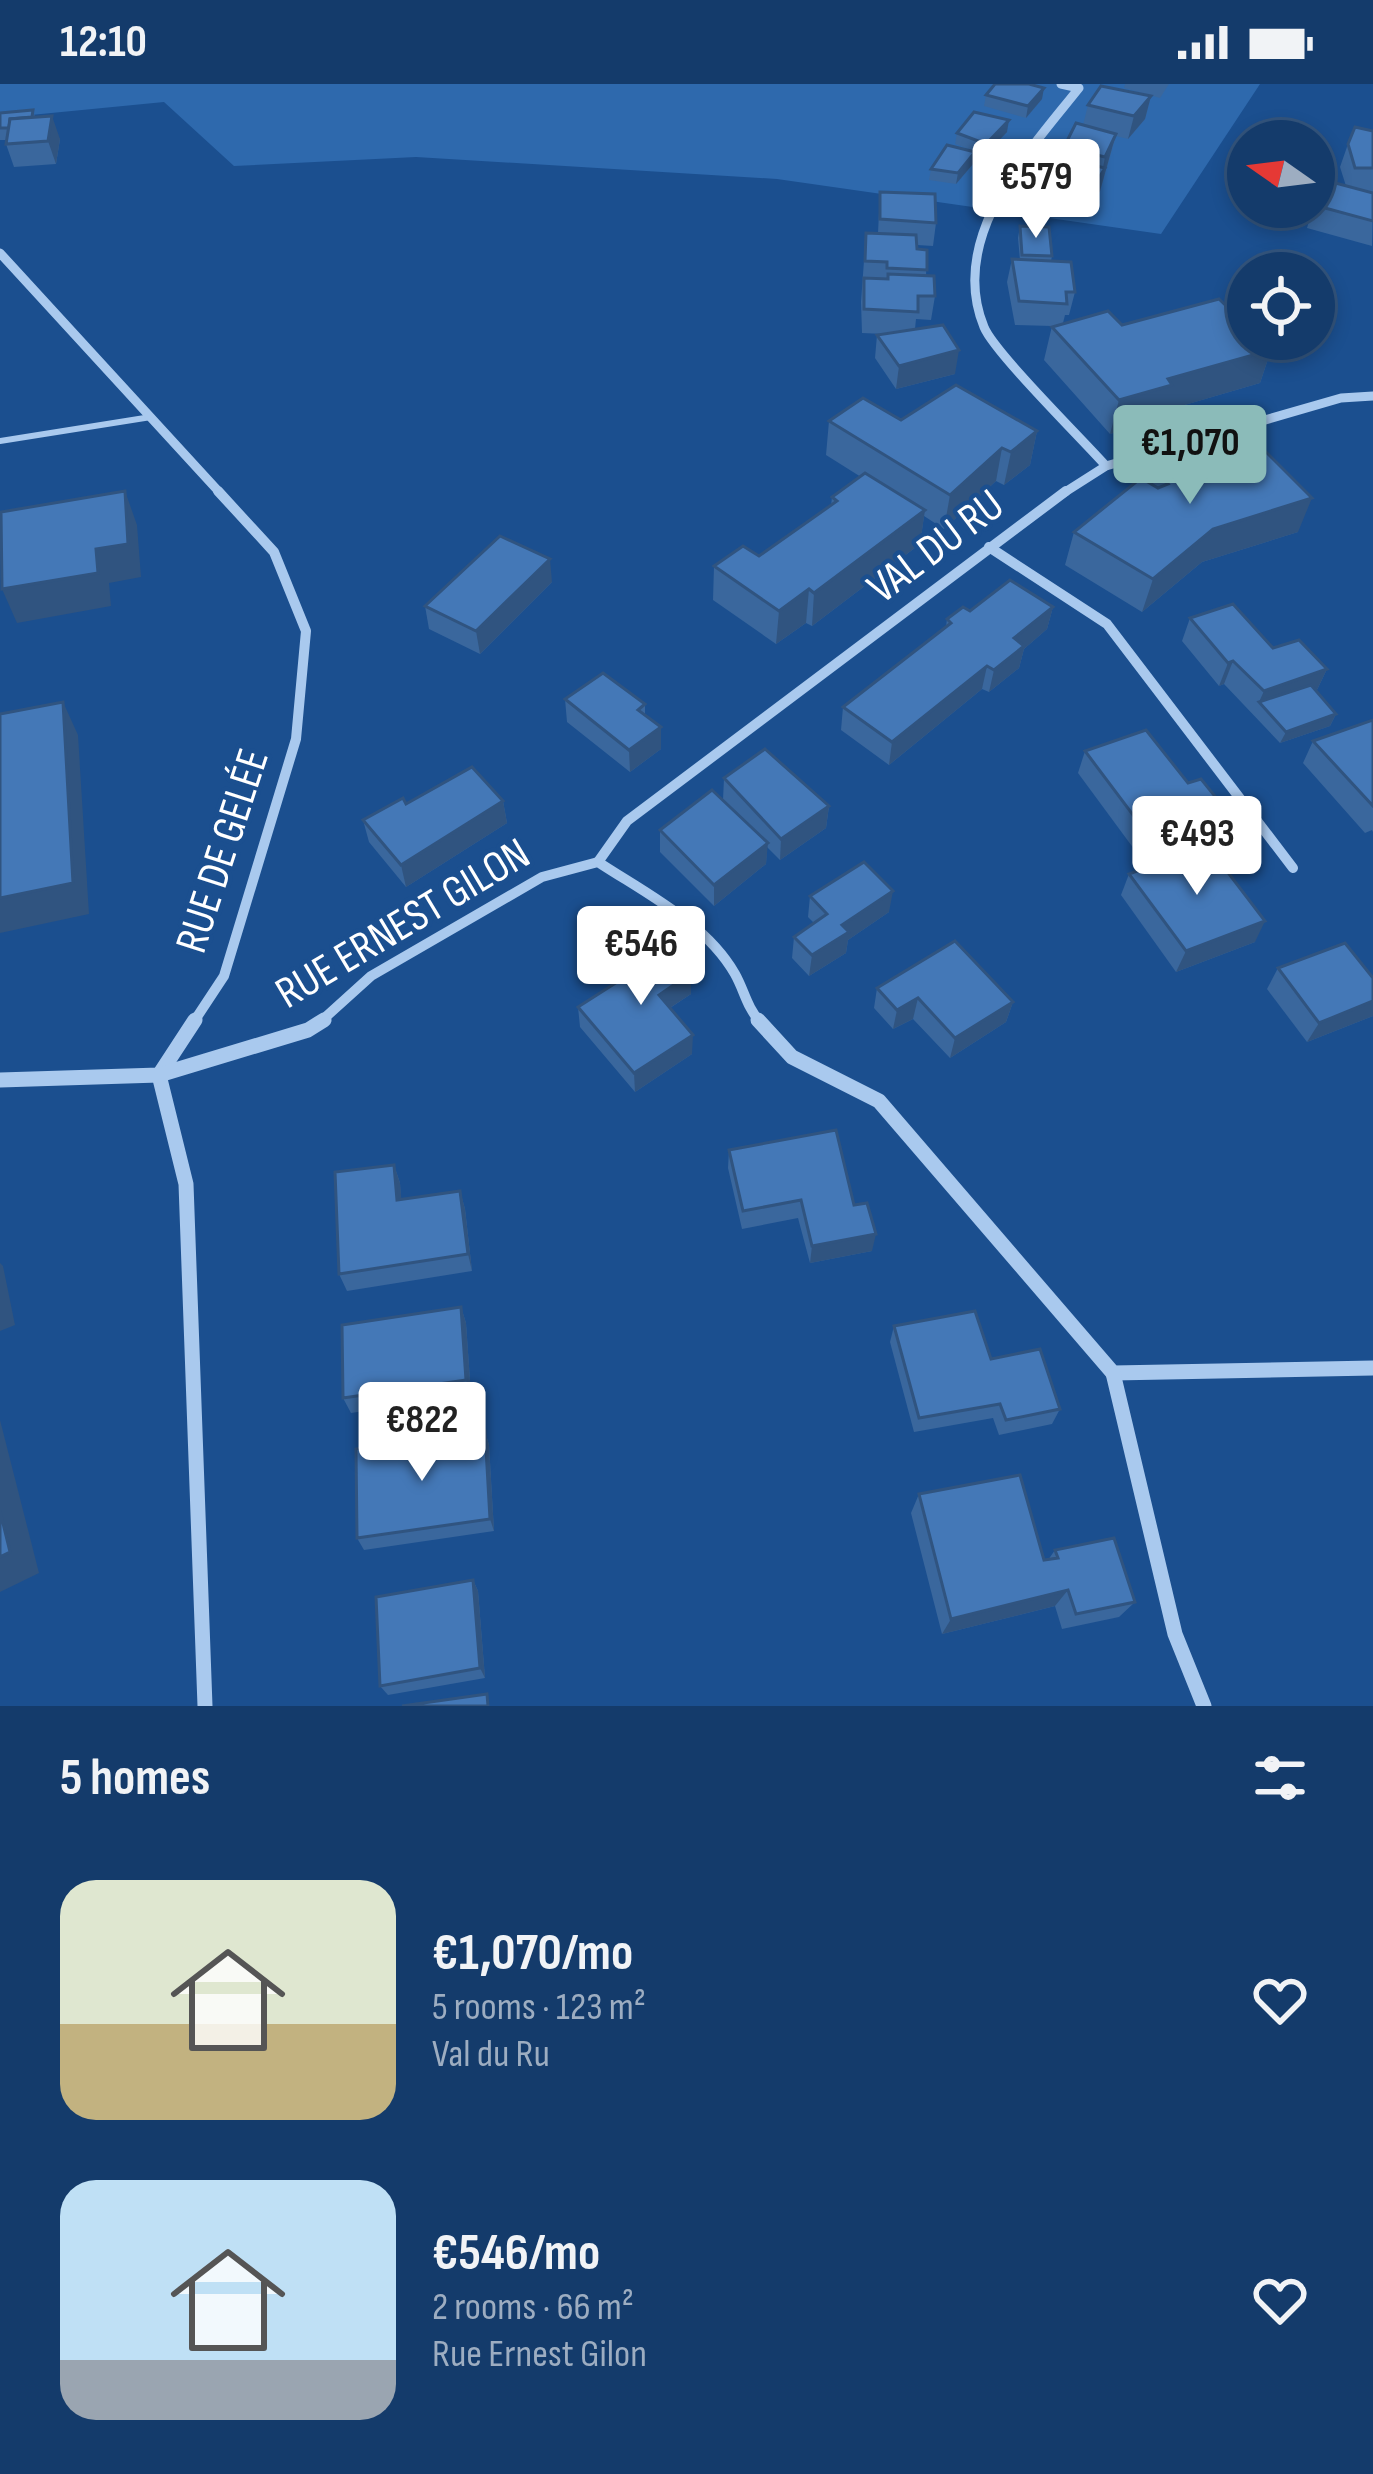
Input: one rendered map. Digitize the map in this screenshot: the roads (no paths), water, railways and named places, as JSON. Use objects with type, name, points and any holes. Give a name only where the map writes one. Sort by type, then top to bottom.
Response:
[{"type":"street","points":[[1061,84],[1079,88],[990,203],[977,305],[984,328],[1106,466]]},
{"type":"street","name":"RUE DE GELÉE","points":[[0,253],[8,270],[274,552],[306,631],[296,739],[224,976],[159,1076]]},
{"type":"street","name":"VAL DU RU","points":[[598,862],[627,821],[989,547],[1106,466],[1341,398],[1373,396]]},
{"type":"street","points":[[989,547],[1107,624],[1167,696],[1293,868]]},
{"type":"street","name":"RUE ERNEST GILON","points":[[0,1081],[159,1076],[308,1030],[340,1009],[371,976],[542,877],[598,862],[687,920],[735,974],[744,1004],[792,1058],[879,1101],[1114,1373],[1175,1634],[1204,1706]]},
{"type":"street","points":[[159,1076],[186,1184],[205,1706]]},
{"type":"street","points":[[1114,1373],[1373,1368]]},
{"type":"lane","points":[[0,441],[151,417]]}]
